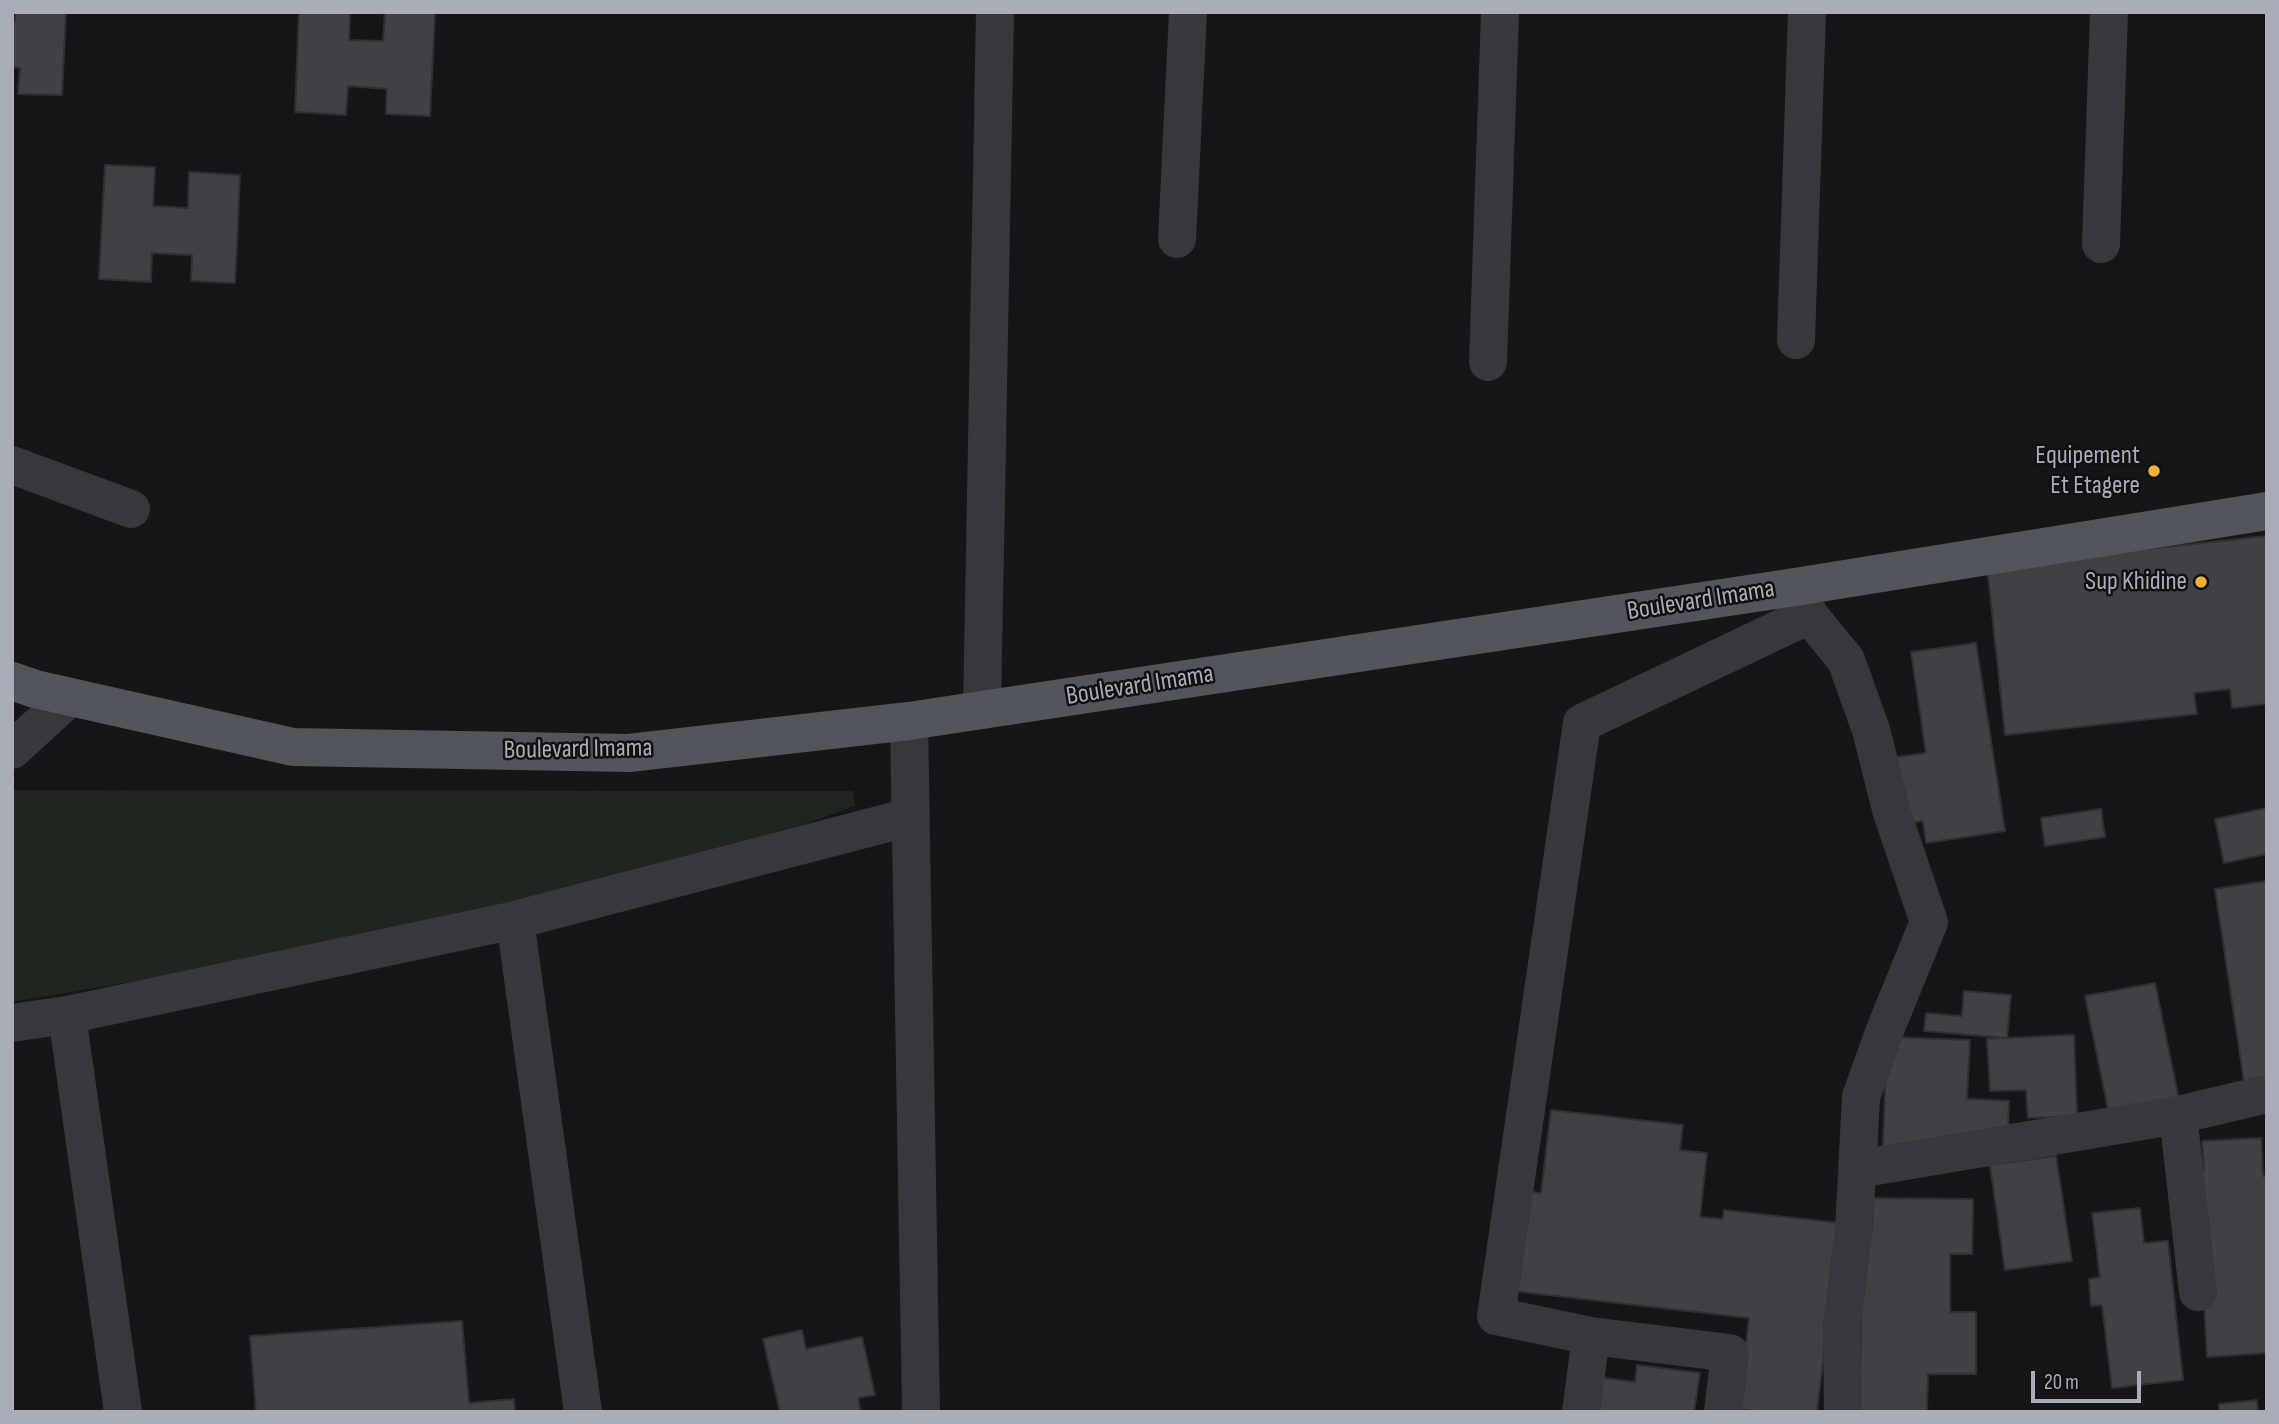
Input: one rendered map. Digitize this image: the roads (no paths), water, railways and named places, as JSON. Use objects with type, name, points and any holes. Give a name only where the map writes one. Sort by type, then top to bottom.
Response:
[{"type":"main road","name":"Boulevard Imama","points":[[12,681],[70,697],[293,747],[629,753],[909,722],[1802,601],[2267,511]]},
{"type":"street","points":[[982,710],[996,12]]},
{"type":"street","points":[[1177,239],[1188,12]]},
{"type":"street","points":[[1489,362],[1500,12]]},
{"type":"street","points":[[1796,340],[1807,12]]},
{"type":"street","points":[[2101,244],[2109,12]]},
{"type":"street","points":[[12,465],[131,509]]},
{"type":"street","points":[[1723,1412],[1730,1353],[1591,1336],[1496,1316],[1582,723],[1802,601],[1846,660],[1871,730],[1892,813],[1929,922],[1861,1097],[1854,1229],[1842,1324],[1843,1412]]},
{"type":"street","points":[[12,750],[70,697]]},
{"type":"street","points":[[909,722],[921,1412]]},
{"type":"street","points":[[12,1023],[67,1015],[515,920],[910,817]]},
{"type":"street","points":[[515,920],[583,1412]]},
{"type":"street","points":[[67,1015],[123,1412]]},
{"type":"street","points":[[1858,1169],[2178,1115],[2267,1094]]},
{"type":"street","points":[[2178,1115],[2198,1292]]},
{"type":"street","points":[[1580,1412],[1591,1336]]},
{"type":"place","name":"Equipement Et Etagere","points":[[2154,471]]},
{"type":"place","name":"Sup Khidine","points":[[2201,582]]}]
